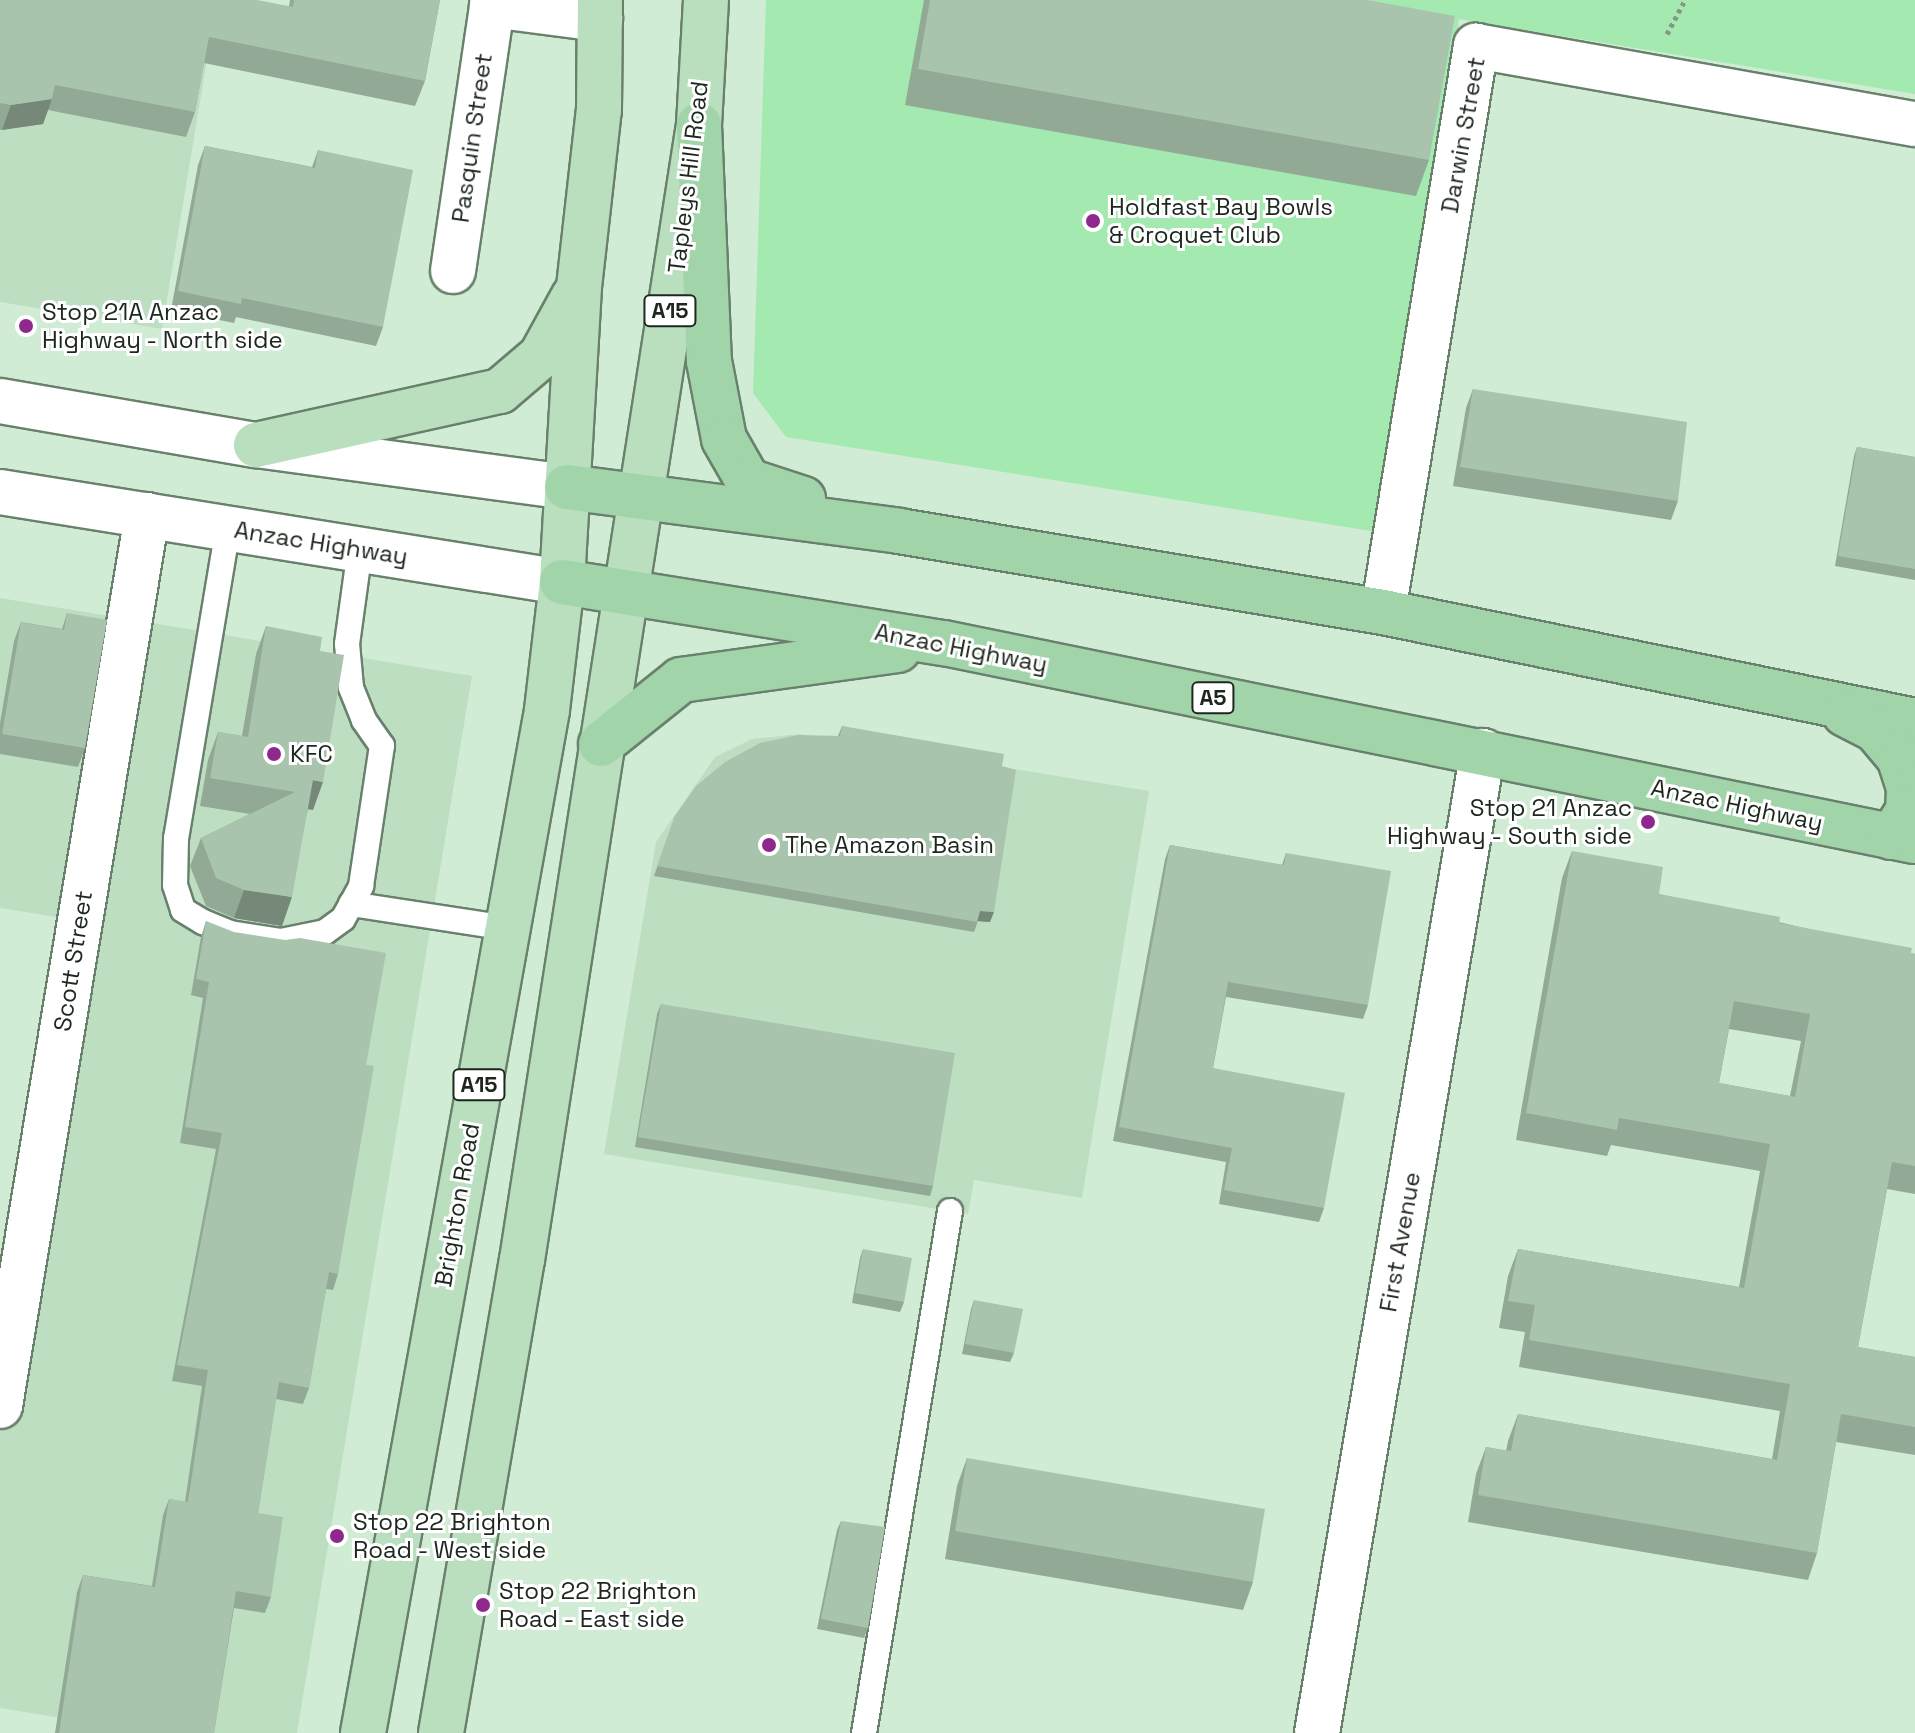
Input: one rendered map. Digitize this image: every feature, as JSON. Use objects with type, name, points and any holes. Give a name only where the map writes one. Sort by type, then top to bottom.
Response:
[{"type":"highway","points":[[699,125],[709,361],[724,439],[748,481],[899,531]]},
{"type":"highway","points":[[567,487],[899,531],[1383,612],[1829,706],[1915,721]]},
{"type":"highway","name":"Anzac Highway","points":[[562,582],[944,643],[1903,839]]},
{"type":"highway","points":[[601,744],[681,680],[944,643]]},
{"type":"highway","points":[[1829,706],[1876,730],[1899,757],[1909,787],[1903,839]]},
{"type":"main road","name":"Tapleys Hill Road","points":[[641,496],[699,125],[706,0]]},
{"type":"main road","name":"A15","points":[[562,582],[579,287],[599,110],[600,9]]},
{"type":"main road","points":[[256,445],[500,391],[541,356],[579,287]]},
{"type":"main road","name":"A15","points":[[441,1733],[522,1260],[641,496]]},
{"type":"main road","name":"Brighton Road","points":[[363,1733],[547,710],[562,582]]},
{"type":"street","name":"Pasquin Street","points":[[453,271],[492,2],[600,9]]},
{"type":"street","name":"Darwin Street","points":[[1383,612],[1476,46],[1915,124]]},
{"type":"street","points":[[0,401],[256,445],[567,487]]},
{"type":"street","name":"Anzac Highway","points":[[0,492],[562,582]]},
{"type":"street","name":"Scott Street","points":[[0,1406],[147,515]]},
{"type":"street","name":"First Avenue","points":[[1317,1733],[1483,751]]},
{"type":"lane","points":[[228,528],[176,838],[175,885],[183,910],[230,933],[281,941],[325,932],[343,919],[361,886],[382,746],[364,720],[351,687],[347,644],[360,549]]},
{"type":"lane","points":[[351,904],[508,928]]},
{"type":"lane","points":[[864,1733],[950,1211]]},
{"type":"shaded area","points":[[0,0],[217,0],[162,329],[0,302]]},
{"type":"shaded area","points":[[0,598],[472,676],[297,1733],[151,1733],[0,1708],[0,1304],[63,918],[0,908]]},
{"type":"shaded area","points":[[800,734],[1149,791],[1082,1198],[974,1180],[968,1214],[604,1154],[656,842],[715,757],[752,739]]},
{"type":"green space","name":"Holdfast Bay Bowls & Croquet Club","points":[[766,0],[1915,0],[1915,94],[1459,19],[1377,532],[786,437],[753,393]]},
{"type":"building","points":[[0,0],[257,0],[293,7],[294,0],[440,0],[425,81],[209,37],[195,112],[55,85],[52,99],[11,105],[0,103]]},
{"type":"building","points":[[930,0],[1367,0],[1455,16],[1429,160],[918,69]]},
{"type":"building","points":[[205,146],[315,168],[318,150],[413,170],[383,327],[242,298],[241,304],[178,291]]},
{"type":"building","points":[[1473,389],[1687,422],[1678,501],[1460,467]]},
{"type":"building","points":[[1857,447],[1915,457],[1915,569],[1838,556]]},
{"type":"building","points":[[67,613],[107,620],[85,748],[2,734],[21,622],[64,630]]},
{"type":"building","points":[[266,626],[322,637],[320,651],[344,655],[323,782],[313,780],[292,897],[244,890],[216,878],[201,838],[295,792],[210,778],[218,732],[248,737]]},
{"type":"building","points":[[842,726],[1004,754],[1002,766],[1016,770],[994,912],[980,911],[977,922],[657,866],[675,816],[696,786],[725,762],[760,743],[798,735],[840,736]]},
{"type":"building","points":[[1170,845],[1284,865],[1286,853],[1391,871],[1368,1005],[1228,982],[1213,1068],[1345,1093],[1324,1208],[1224,1190],[1232,1148],[1119,1127]]},
{"type":"building","points":[[1572,851],[1663,867],[1659,894],[1780,917],[1779,923],[1912,948],[1911,953],[1915,954],[1915,1166],[1892,1162],[1858,1347],[1915,1357],[1915,1427],[1841,1414],[1817,1553],[1478,1495],[1486,1447],[1511,1451],[1518,1414],[1777,1460],[1790,1384],[1529,1340],[1535,1305],[1508,1301],[1518,1249],[1744,1288],[1770,1144],[1619,1118],[1617,1130],[1526,1113]],"holes":[[[1734,1001],[1810,1014],[1795,1097],[1719,1083]]]},
{"type":"building","points":[[206,921],[234,932],[285,940],[300,938],[386,953],[366,1065],[374,1066],[338,1274],[329,1272],[309,1388],[279,1382],[258,1513],[283,1517],[271,1597],[236,1591],[214,1733],[59,1733],[83,1575],[155,1587],[169,1499],[188,1502],[208,1370],[177,1365],[222,1133],[185,1127],[209,982],[196,979]]},
{"type":"building","points":[[661,1004],[955,1053],[933,1186],[638,1137]]},
{"type":"building","points":[[863,1249],[912,1258],[904,1302],[855,1293]]},
{"type":"building","points":[[974,1300],[1023,1309],[1014,1353],[965,1344]]},
{"type":"building","points":[[967,1458],[1265,1509],[1253,1582],[955,1531]]},
{"type":"building","points":[[841,1521],[885,1527],[868,1628],[821,1619]]},
{"type":"place","name":"Holdfast Bay Bowls & Croquet Club","points":[[1093,221]]},
{"type":"place","name":"Stop 21A Anzac Highway - North side","points":[[26,326]]},
{"type":"place","name":"KFC","points":[[274,754]]},
{"type":"place","name":"Stop 21 Anzac Highway - South side","points":[[1648,822]]},
{"type":"place","name":"The Amazon Basin","points":[[769,845]]},
{"type":"place","name":"Stop 22 Brighton Road - West side","points":[[337,1536]]},
{"type":"place","name":"Stop 22 Brighton Road - East side","points":[[483,1605]]}]
